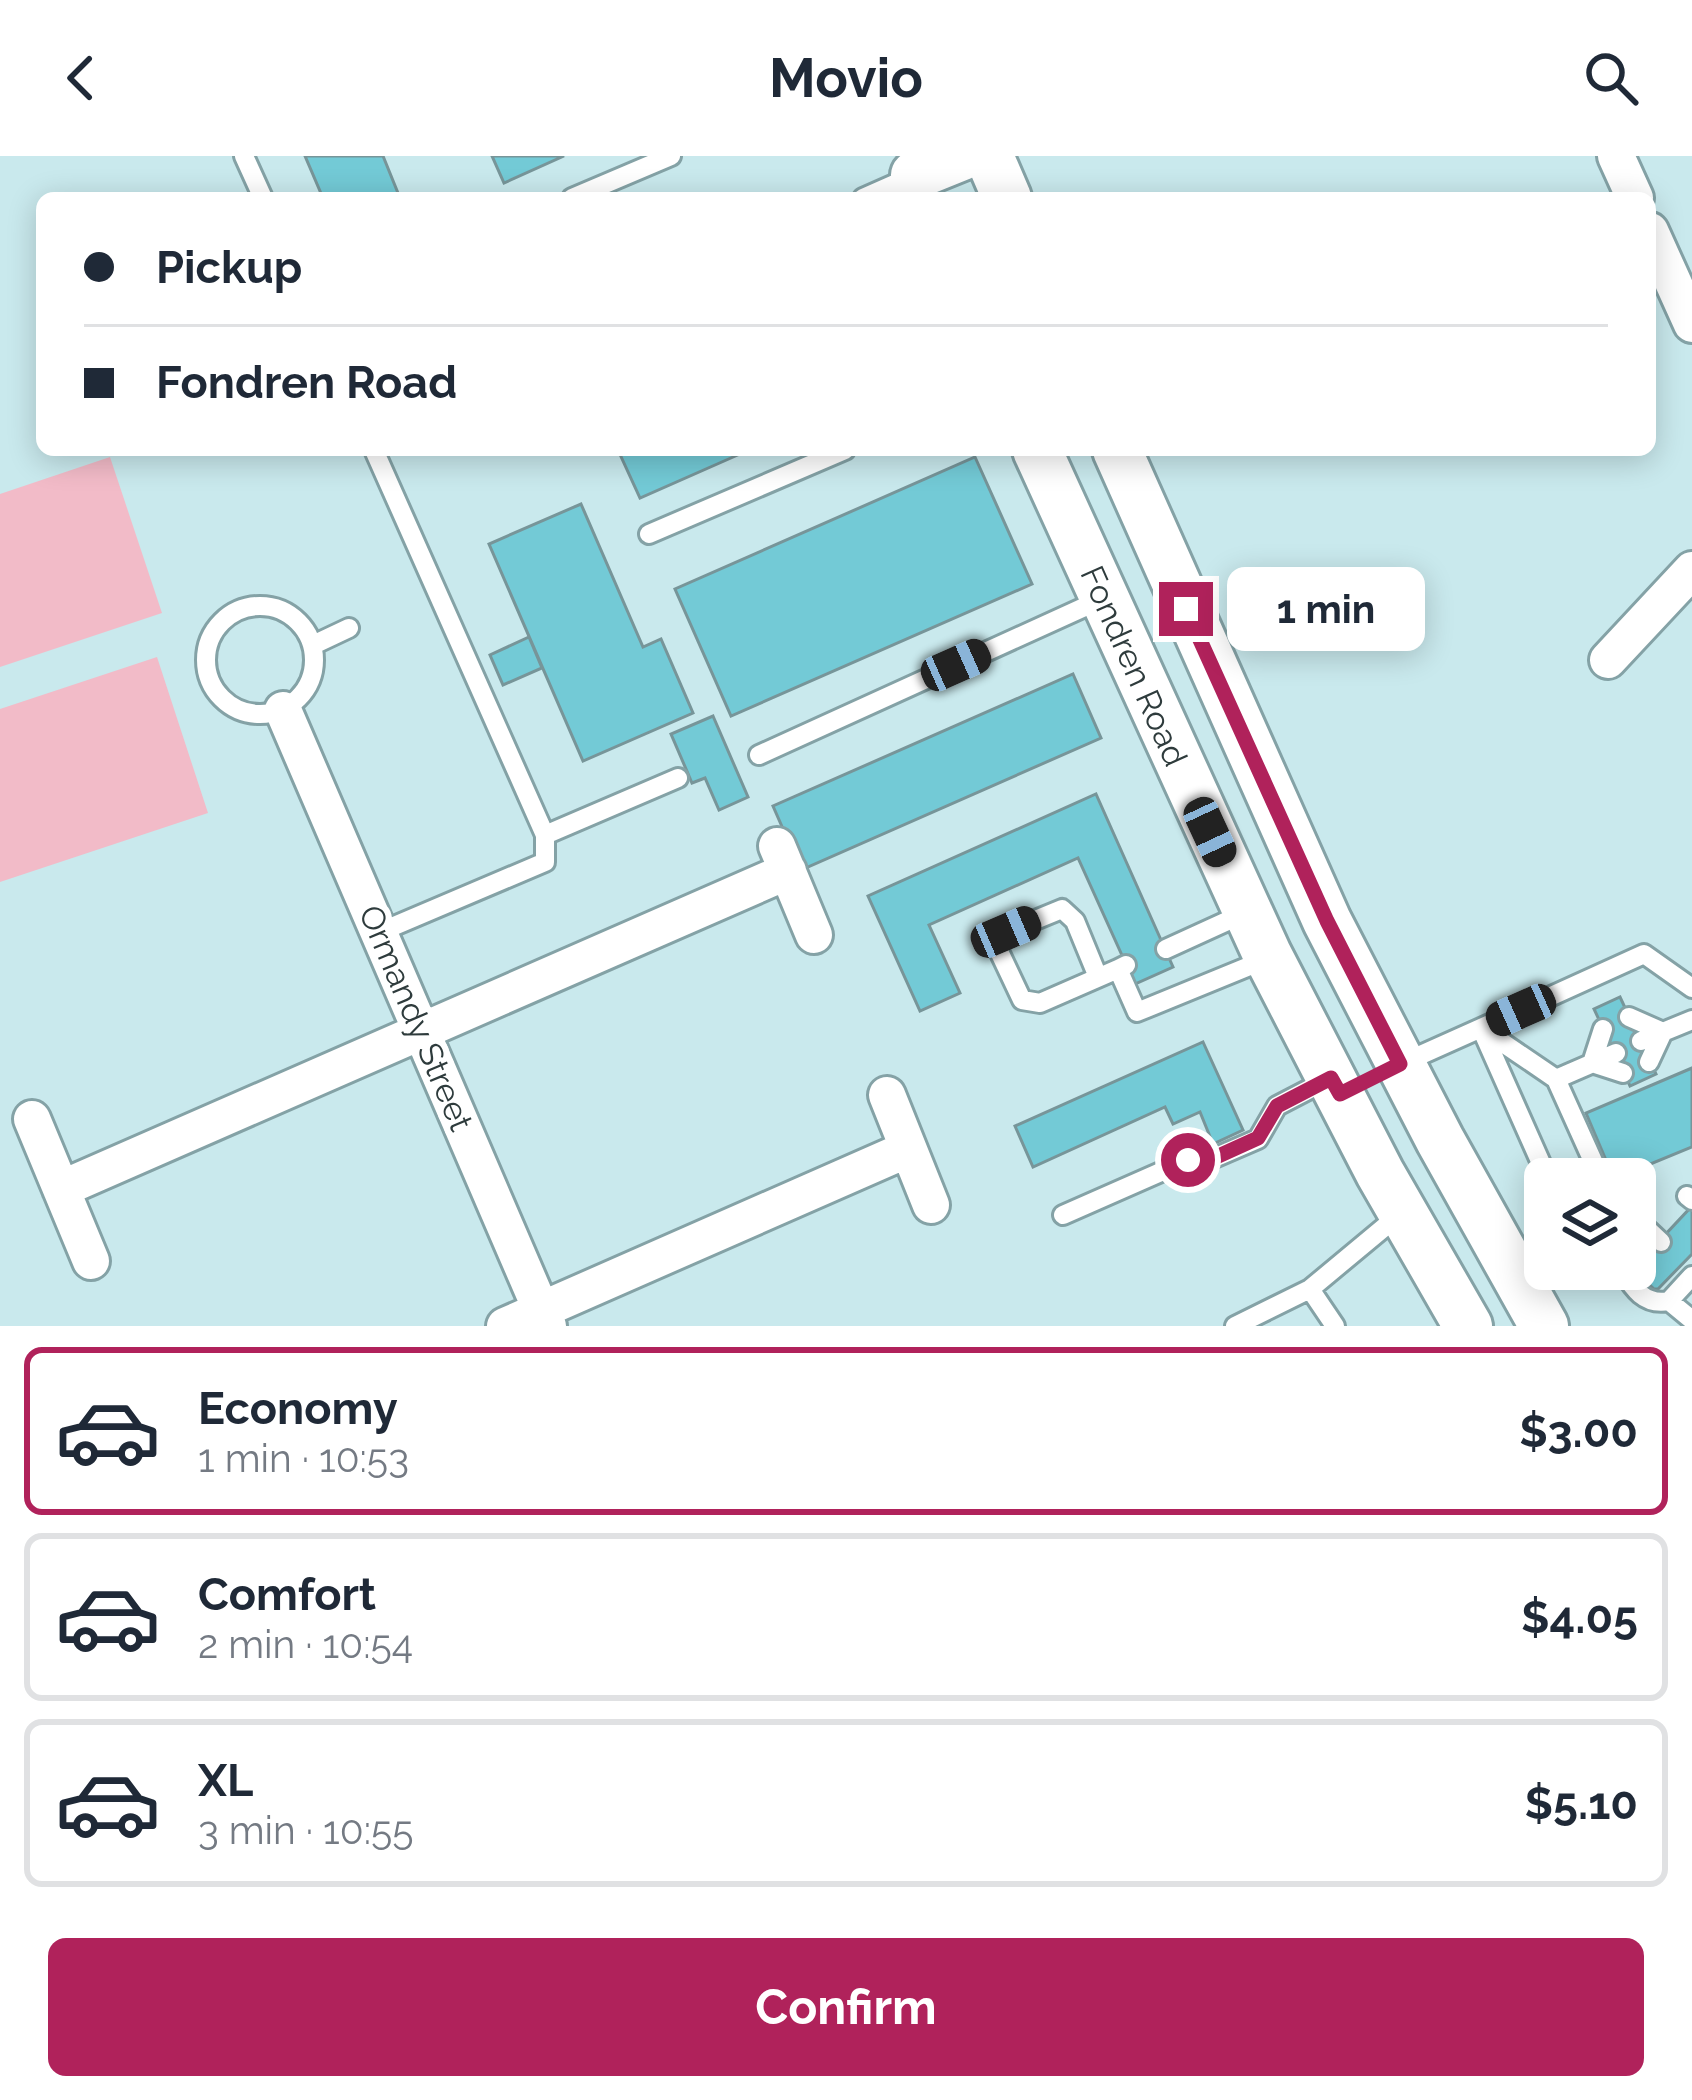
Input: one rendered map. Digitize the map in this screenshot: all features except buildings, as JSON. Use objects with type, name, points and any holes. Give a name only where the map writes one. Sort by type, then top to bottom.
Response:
[{"type":"main road","points":[[916,176],[962,156]]},
{"type":"main road","points":[[989,156],[1004,192]]},
{"type":"main road","name":"Fondren Road","points":[[1040,456],[1269,958],[1468,1326]]},
{"type":"main road","points":[[1120,456],[1327,921],[1544,1326]]},
{"type":"main road","points":[[1112,620],[1186,609]]},
{"type":"main road","points":[[1336,1086],[1400,1064]]},
{"type":"street","points":[[1616,156],[1632,192]]},
{"type":"street","points":[[1656,244],[1692,324]]},
{"type":"street","points":[[1608,659],[1692,570]]},
{"type":"street","name":"Ormandy Street","points":[[283,710],[545,1318]]},
{"type":"street","points":[[62,1189],[419,1032],[783,859],[814,935]]},
{"type":"street","points":[[887,1095],[931,1205]]},
{"type":"street","points":[[32,1118],[91,1261]]},
{"type":"street","points":[[505,1326],[545,1318],[908,1149]]},
{"type":"lane","points":[[244,156],[259,192]]},
{"type":"lane","points":[[586,192],[671,156]]},
{"type":"lane","points":[[877,192],[916,176]]},
{"type":"lane","points":[[377,456],[545,835],[545,862],[380,932]]},
{"type":"lane","points":[[649,533],[831,456]]},
{"type":"lane","points":[[244,608],[280,609],[296,619],[313,645],[315,669],[309,686],[298,701],[267,715],[249,714],[220,698],[206,665],[215,630],[244,608]]},
{"type":"lane","points":[[759,755],[1112,620]]},
{"type":"lane","points":[[313,645],[349,628]]},
{"type":"lane","points":[[545,835],[678,778]]},
{"type":"lane","points":[[1098,977],[1075,921],[1062,909],[1006,932],[997,947],[1022,1000],[1040,1003],[1122,967],[1138,1012],[1269,958]]},
{"type":"lane","points":[[1166,949],[1247,912]]},
{"type":"lane","points":[[1400,1064],[1644,954],[1692,988]]},
{"type":"lane","points":[[1629,1017],[1663,1032]]},
{"type":"lane","points":[[1641,1041],[1692,1020]]},
{"type":"lane","points":[[1481,1028],[1556,1078],[1592,1158]]},
{"type":"lane","points":[[1481,1028],[1539,1158]]},
{"type":"lane","points":[[1592,1064],[1604,1029]]},
{"type":"lane","points":[[1649,1062],[1663,1032]]},
{"type":"lane","points":[[1556,1078],[1616,1053]]},
{"type":"lane","points":[[1592,1064],[1624,1072]]},
{"type":"lane","points":[[1063,1214],[1188,1160],[1214,1158],[1258,1138],[1277,1106],[1336,1086]]},
{"type":"lane","points":[[1235,1326],[1310,1289],[1402,1211]]},
{"type":"lane","points":[[1656,1237],[1661,1242]]},
{"type":"lane","points":[[1636,1290],[1655,1304],[1669,1301],[1690,1271]]},
{"type":"lane","points":[[1310,1289],[1334,1326]]},
{"type":"lane","points":[[1669,1301],[1692,1320]]},
{"type":"shaded area","points":[[110,457],[162,613],[0,667],[0,494]]},
{"type":"shaded area","points":[[157,657],[208,813],[0,882],[0,709]]},
{"type":"route","points":[[1186,609],[1327,921],[1400,1064],[1340,1094],[1331,1078],[1284,1100],[1258,1138],[1214,1158],[1188,1160]]}]
